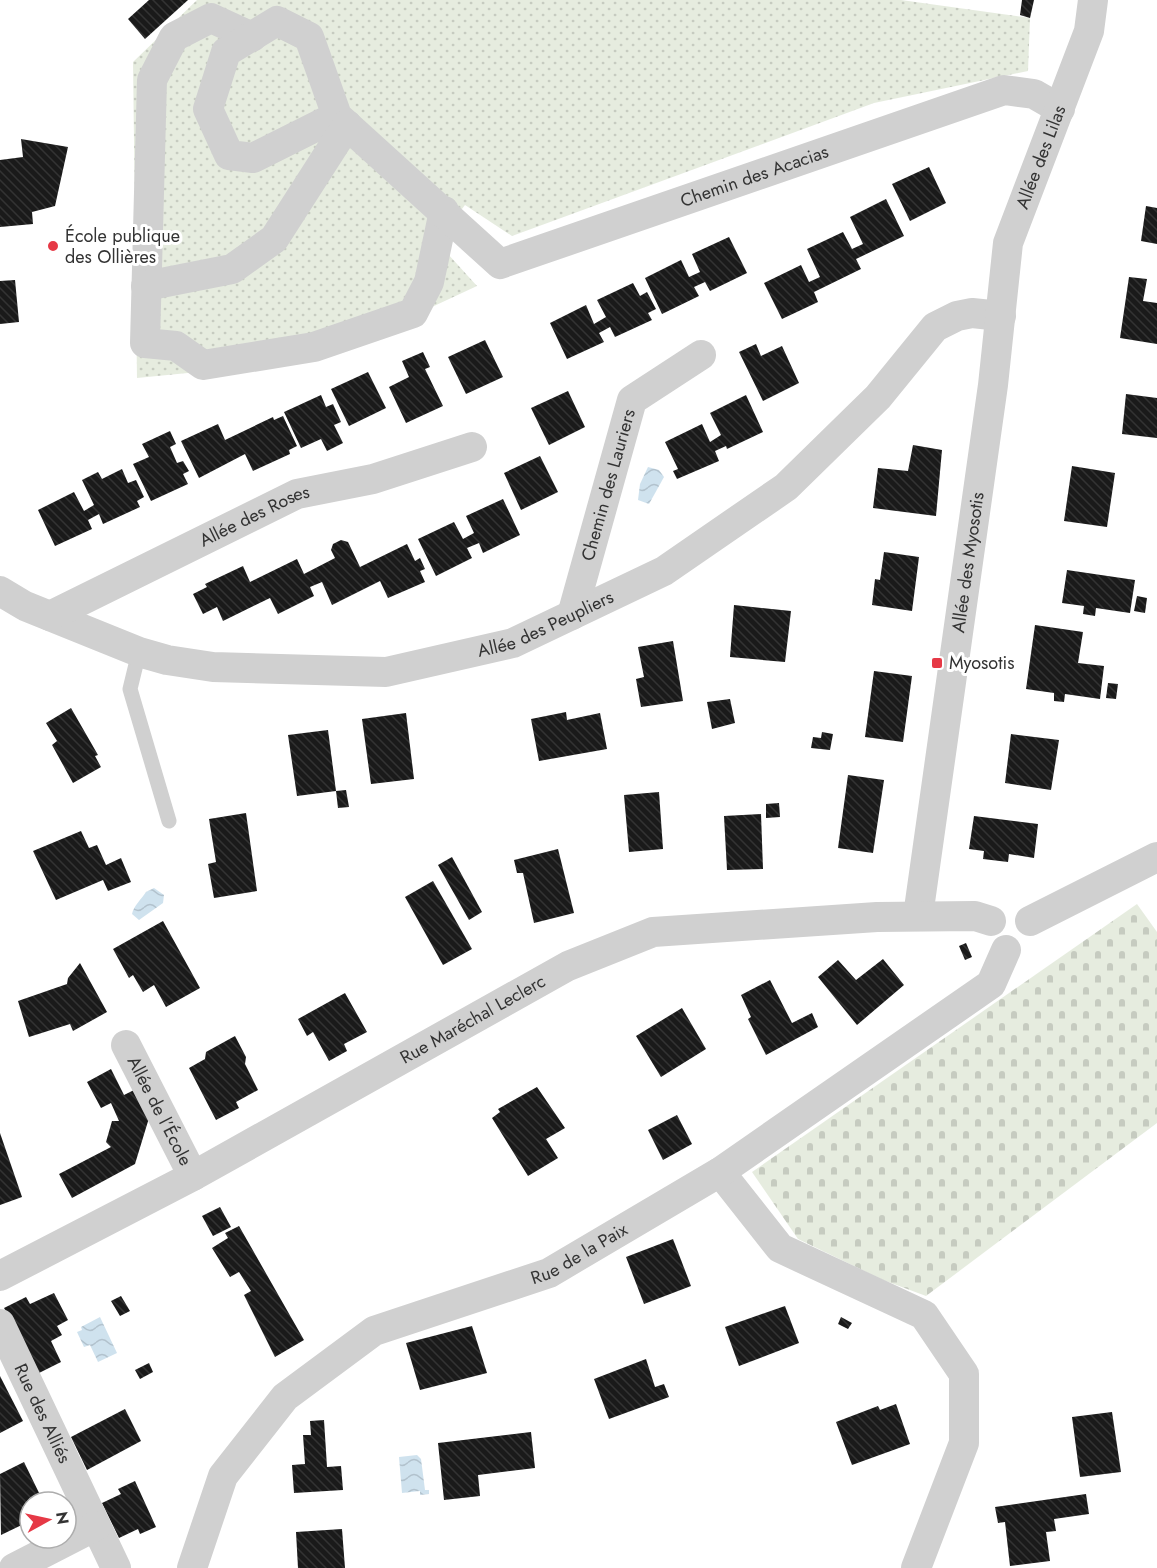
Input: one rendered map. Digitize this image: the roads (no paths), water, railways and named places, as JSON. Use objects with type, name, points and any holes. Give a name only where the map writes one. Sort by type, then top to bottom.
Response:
[{"type":"street","name":"Allée des Lilas","points":[[1001,316],[1008,243],[1089,31],[1093,0]]},
{"type":"street","points":[[252,37],[211,18],[174,37],[152,80],[145,343],[176,346],[203,365],[314,347],[412,313],[429,282],[452,218],[342,120],[309,37],[277,21],[252,37],[226,52],[208,109],[229,155],[253,158],[342,120]]},
{"type":"street","name":"Chemin des Acacias","points":[[452,218],[500,264],[1004,90],[1034,94],[1060,109]]},
{"type":"street","points":[[146,286],[232,269],[274,239],[342,120]]},
{"type":"street","name":"Allée des Peupliers","points":[[0,591],[50,616],[139,652],[167,660],[213,667],[386,672],[513,643],[664,572],[786,488],[878,397],[935,327],[957,316],[972,313],[1001,316]]},
{"type":"street","name":"Allée des Myosotis","points":[[918,916],[1001,316]]},
{"type":"street","name":"Chemin des Lauriers","points":[[572,615],[632,400],[701,355]]},
{"type":"street","name":"Allée des Roses","points":[[50,616],[297,494],[373,479],[472,447]]},
{"type":"street","points":[[1030,921],[1157,857]]},
{"type":"street","points":[[1005,909],[1024,912],[1030,921],[1031,930],[1024,946],[1006,950],[992,939],[989,930],[996,913],[1005,909]]},
{"type":"street","name":"Rue Maréchal Leclerc","points":[[0,1276],[193,1176],[568,966],[653,932],[918,916],[975,916],[991,921]]},
{"type":"street","name":"Rue de la Paix","points":[[192,1568],[223,1476],[285,1397],[374,1330],[549,1273],[720,1172],[991,984],[1006,950]]},
{"type":"street","name":"Allée de l’École","points":[[126,1045],[193,1176]]},
{"type":"street","points":[[720,1172],[780,1248],[924,1315],[964,1374],[964,1443],[916,1568]]},
{"type":"street","name":"Rue des Alliés","points":[[0,1324],[116,1568]]},
{"type":"street","points":[[14,1568],[96,1526]]},
{"type":"lane","points":[[139,652],[130,689],[169,821]]},
{"type":"water","points":[[648,467],[659,470],[664,477],[649,504],[638,500],[640,484]]},
{"type":"water","points":[[154,888],[164,895],[163,903],[139,920],[132,914],[134,908],[146,892]]},
{"type":"water","points":[[100,1317],[117,1353],[98,1362],[90,1345],[84,1347],[77,1332],[82,1330],[81,1327]]},
{"type":"water","points":[[417,1455],[421,1459],[425,1490],[429,1490],[429,1494],[420,1495],[420,1491],[402,1493],[399,1457]]},
{"type":"place","name":"École publique des Ollières","points":[[53,246]]},
{"type":"place","name":"Myosotis","points":[[937,663]]}]
